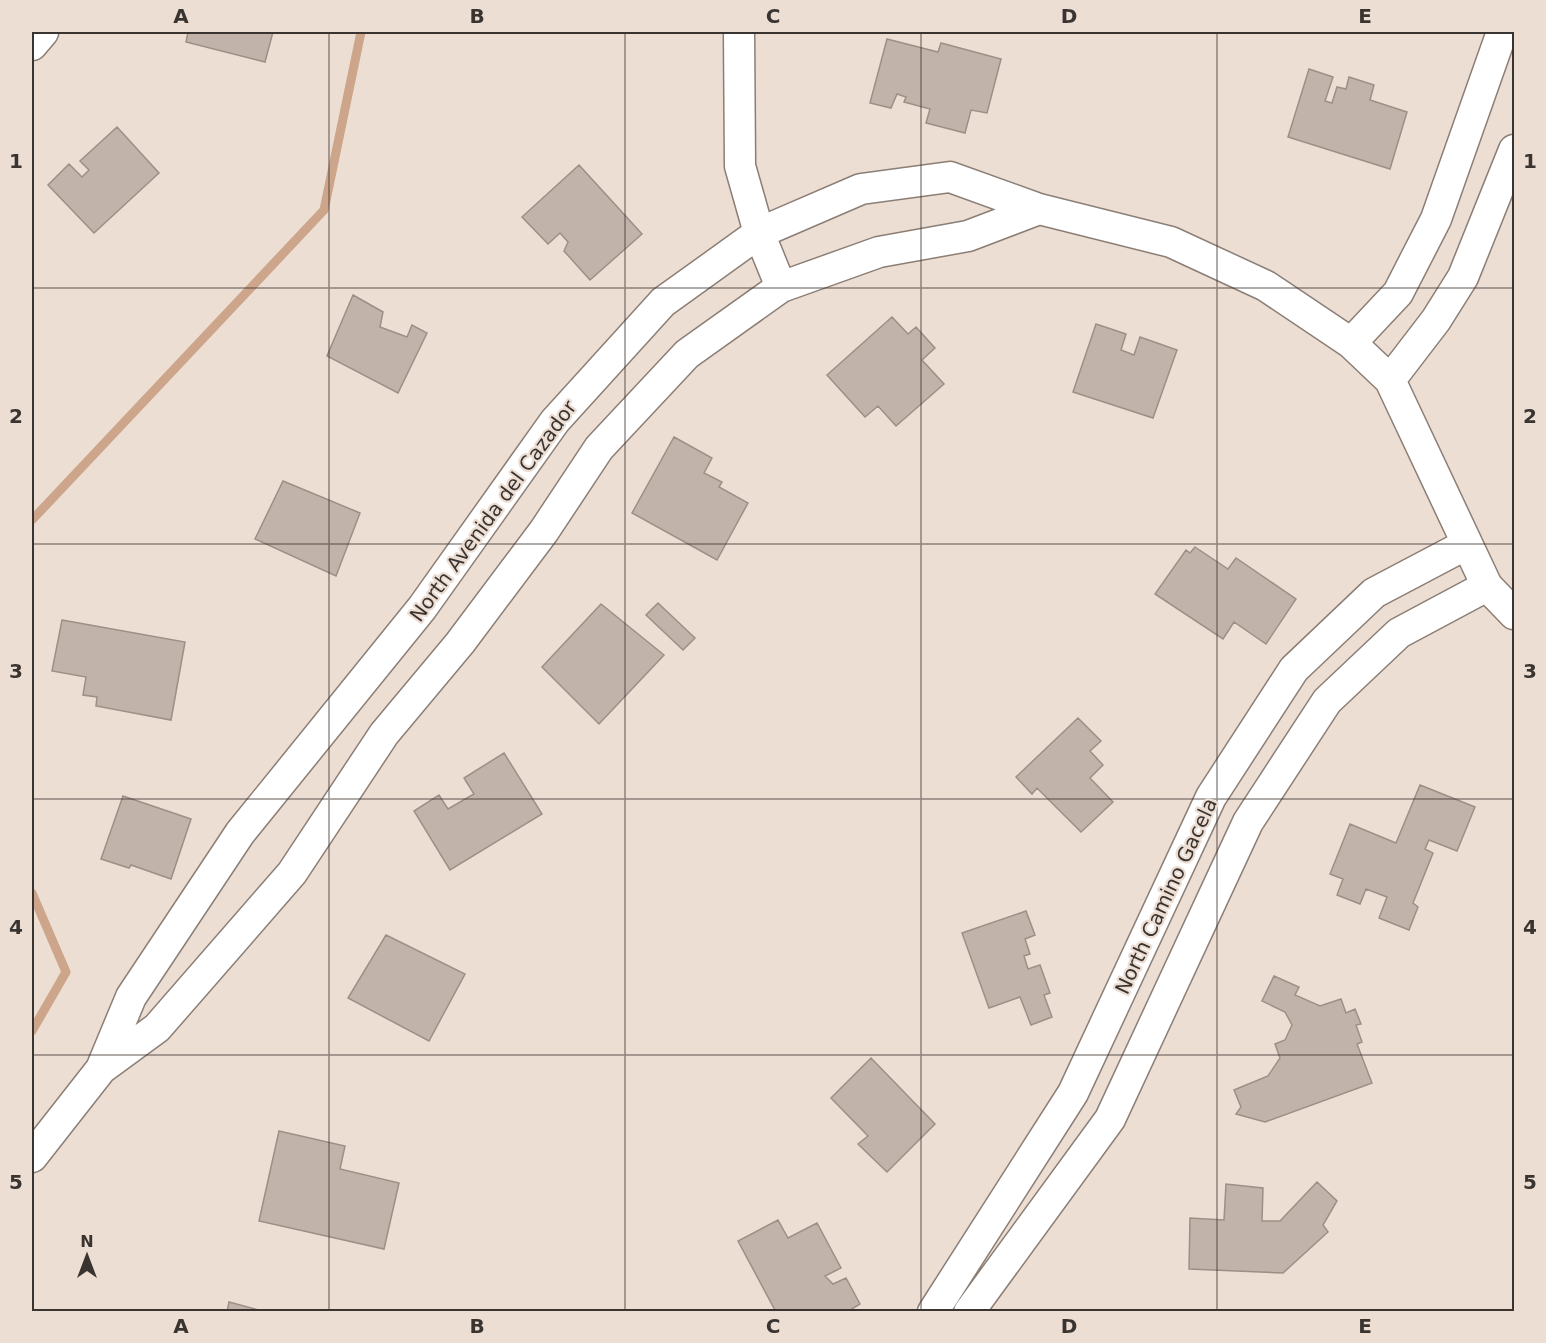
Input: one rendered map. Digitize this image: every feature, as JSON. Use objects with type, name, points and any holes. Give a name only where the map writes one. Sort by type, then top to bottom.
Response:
[{"type":"street","points":[[32,45],[43,32]]},
{"type":"street","points":[[739,32],[740,166],[759,233],[781,287]]},
{"type":"street","points":[[1351,343],[1398,293],[1436,219],[1502,32]]},
{"type":"street","points":[[1390,380],[1436,320],[1462,277],[1515,150]]},
{"type":"street","name":"North Avenida del Cazador","points":[[101,1069],[131,997],[240,833],[422,608],[555,421],[663,302],[759,233],[861,189],[950,177],[1039,208],[1171,242],[1266,286],[1351,343],[1390,380],[1487,586],[1515,614]]},
{"type":"street","name":"North Avenida del Cazador","points":[[33,1150],[101,1069],[157,1028],[292,873],[384,734],[467,633],[544,531],[599,448],[687,354],[781,287],[879,252],[968,236],[1039,208]]},
{"type":"street","name":"North Camino Gacela","points":[[951,1308],[1073,1093],[1211,797],[1294,669],[1374,593],[1467,544]]},
{"type":"street","name":"North Camino Gacela","points":[[951,1308],[1110,1119],[1248,822],[1327,701],[1399,633],[1487,586]]},
{"type":"street","points":[[1161,907],[1194,940]]},
{"type":"building","points":[[188,32],[273,32],[265,62],[186,42]]},
{"type":"building","points":[[887,39],[938,52],[941,43],[1001,59],[987,113],[971,110],[965,133],[926,123],[930,109],[904,102],[906,97],[897,94],[891,108],[870,103]]},
{"type":"building","points":[[1309,69],[1333,77],[1325,101],[1332,103],[1337,87],[1346,89],[1349,77],[1374,85],[1370,100],[1407,112],[1390,169],[1288,137]]},
{"type":"building","points":[[117,127],[159,173],[94,233],[48,185],[69,164],[82,177],[89,170],[80,161]]},
{"type":"building","points":[[579,165],[642,234],[590,280],[564,251],[568,242],[560,233],[548,244],[522,217]]},
{"type":"building","points":[[353,295],[383,312],[380,327],[407,337],[412,325],[427,333],[398,393],[327,356]]},
{"type":"building","points":[[892,317],[908,334],[916,327],[935,348],[922,360],[944,384],[896,426],[878,406],[865,417],[827,375]]},
{"type":"building","points":[[1096,324],[1126,334],[1121,350],[1134,355],[1140,337],[1177,350],[1153,418],[1073,392]]},
{"type":"building","points":[[674,437],[712,458],[704,473],[722,482],[719,487],[748,503],[717,560],[632,513]]},
{"type":"building","points":[[283,481],[360,513],[336,576],[255,539]]},
{"type":"building","points":[[1195,547],[1228,569],[1236,558],[1296,599],[1266,644],[1234,622],[1223,639],[1155,594],[1186,550],[1190,553]]},
{"type":"building","points":[[658,603],[695,638],[683,650],[646,615]]},
{"type":"building","points":[[601,604],[664,655],[599,724],[542,667]]},
{"type":"building","points":[[62,620],[185,642],[171,720],[96,706],[97,697],[83,695],[86,677],[52,671]]},
{"type":"building","points":[[1078,718],[1101,741],[1090,751],[1103,765],[1090,778],[1113,802],[1081,832],[1037,788],[1032,794],[1016,777]]},
{"type":"building","points":[[504,753],[542,814],[450,870],[414,811],[439,795],[448,809],[474,794],[464,778]]},
{"type":"building","points":[[1420,785],[1475,807],[1457,851],[1429,840],[1425,849],[1433,853],[1413,903],[1418,907],[1409,930],[1379,918],[1387,897],[1366,889],[1360,904],[1337,895],[1343,879],[1330,874],[1350,824],[1396,843]]},
{"type":"building","points":[[123,796],[191,819],[171,879],[131,865],[129,868],[101,859]]},
{"type":"building","points":[[1026,911],[1035,935],[1025,939],[1030,954],[1024,956],[1028,969],[1040,965],[1050,993],[1044,995],[1052,1017],[1031,1025],[1020,997],[989,1008],[962,933]]},
{"type":"building","points":[[386,935],[465,974],[429,1041],[348,998]]},
{"type":"building","points":[[1274,976],[1299,987],[1295,995],[1320,1006],[1341,999],[1346,1013],[1355,1009],[1361,1024],[1356,1025],[1362,1042],[1357,1044],[1372,1083],[1265,1122],[1236,1114],[1241,1107],[1234,1090],[1268,1076],[1280,1058],[1275,1044],[1285,1040],[1292,1025],[1285,1012],[1262,1001]]},
{"type":"building","points":[[871,1058],[935,1124],[887,1172],[858,1144],[868,1136],[831,1098]]},
{"type":"building","points":[[279,1131],[345,1146],[340,1169],[399,1183],[384,1249],[259,1221]]},
{"type":"building","points":[[1317,1182],[1337,1201],[1323,1225],[1328,1232],[1283,1273],[1189,1269],[1190,1218],[1224,1220],[1226,1184],[1263,1188],[1262,1221],[1280,1221]]},
{"type":"building","points":[[778,1220],[788,1238],[817,1223],[841,1268],[825,1276],[833,1284],[846,1278],[860,1304],[847,1312],[776,1312],[738,1241]]},
{"type":"building","points":[[229,1302],[266,1312],[227,1312]]},
{"type":"waterway","points":[[32,520],[324,210],[361,32]]},
{"type":"waterway","points":[[32,893],[66,972],[32,1031]]}]
